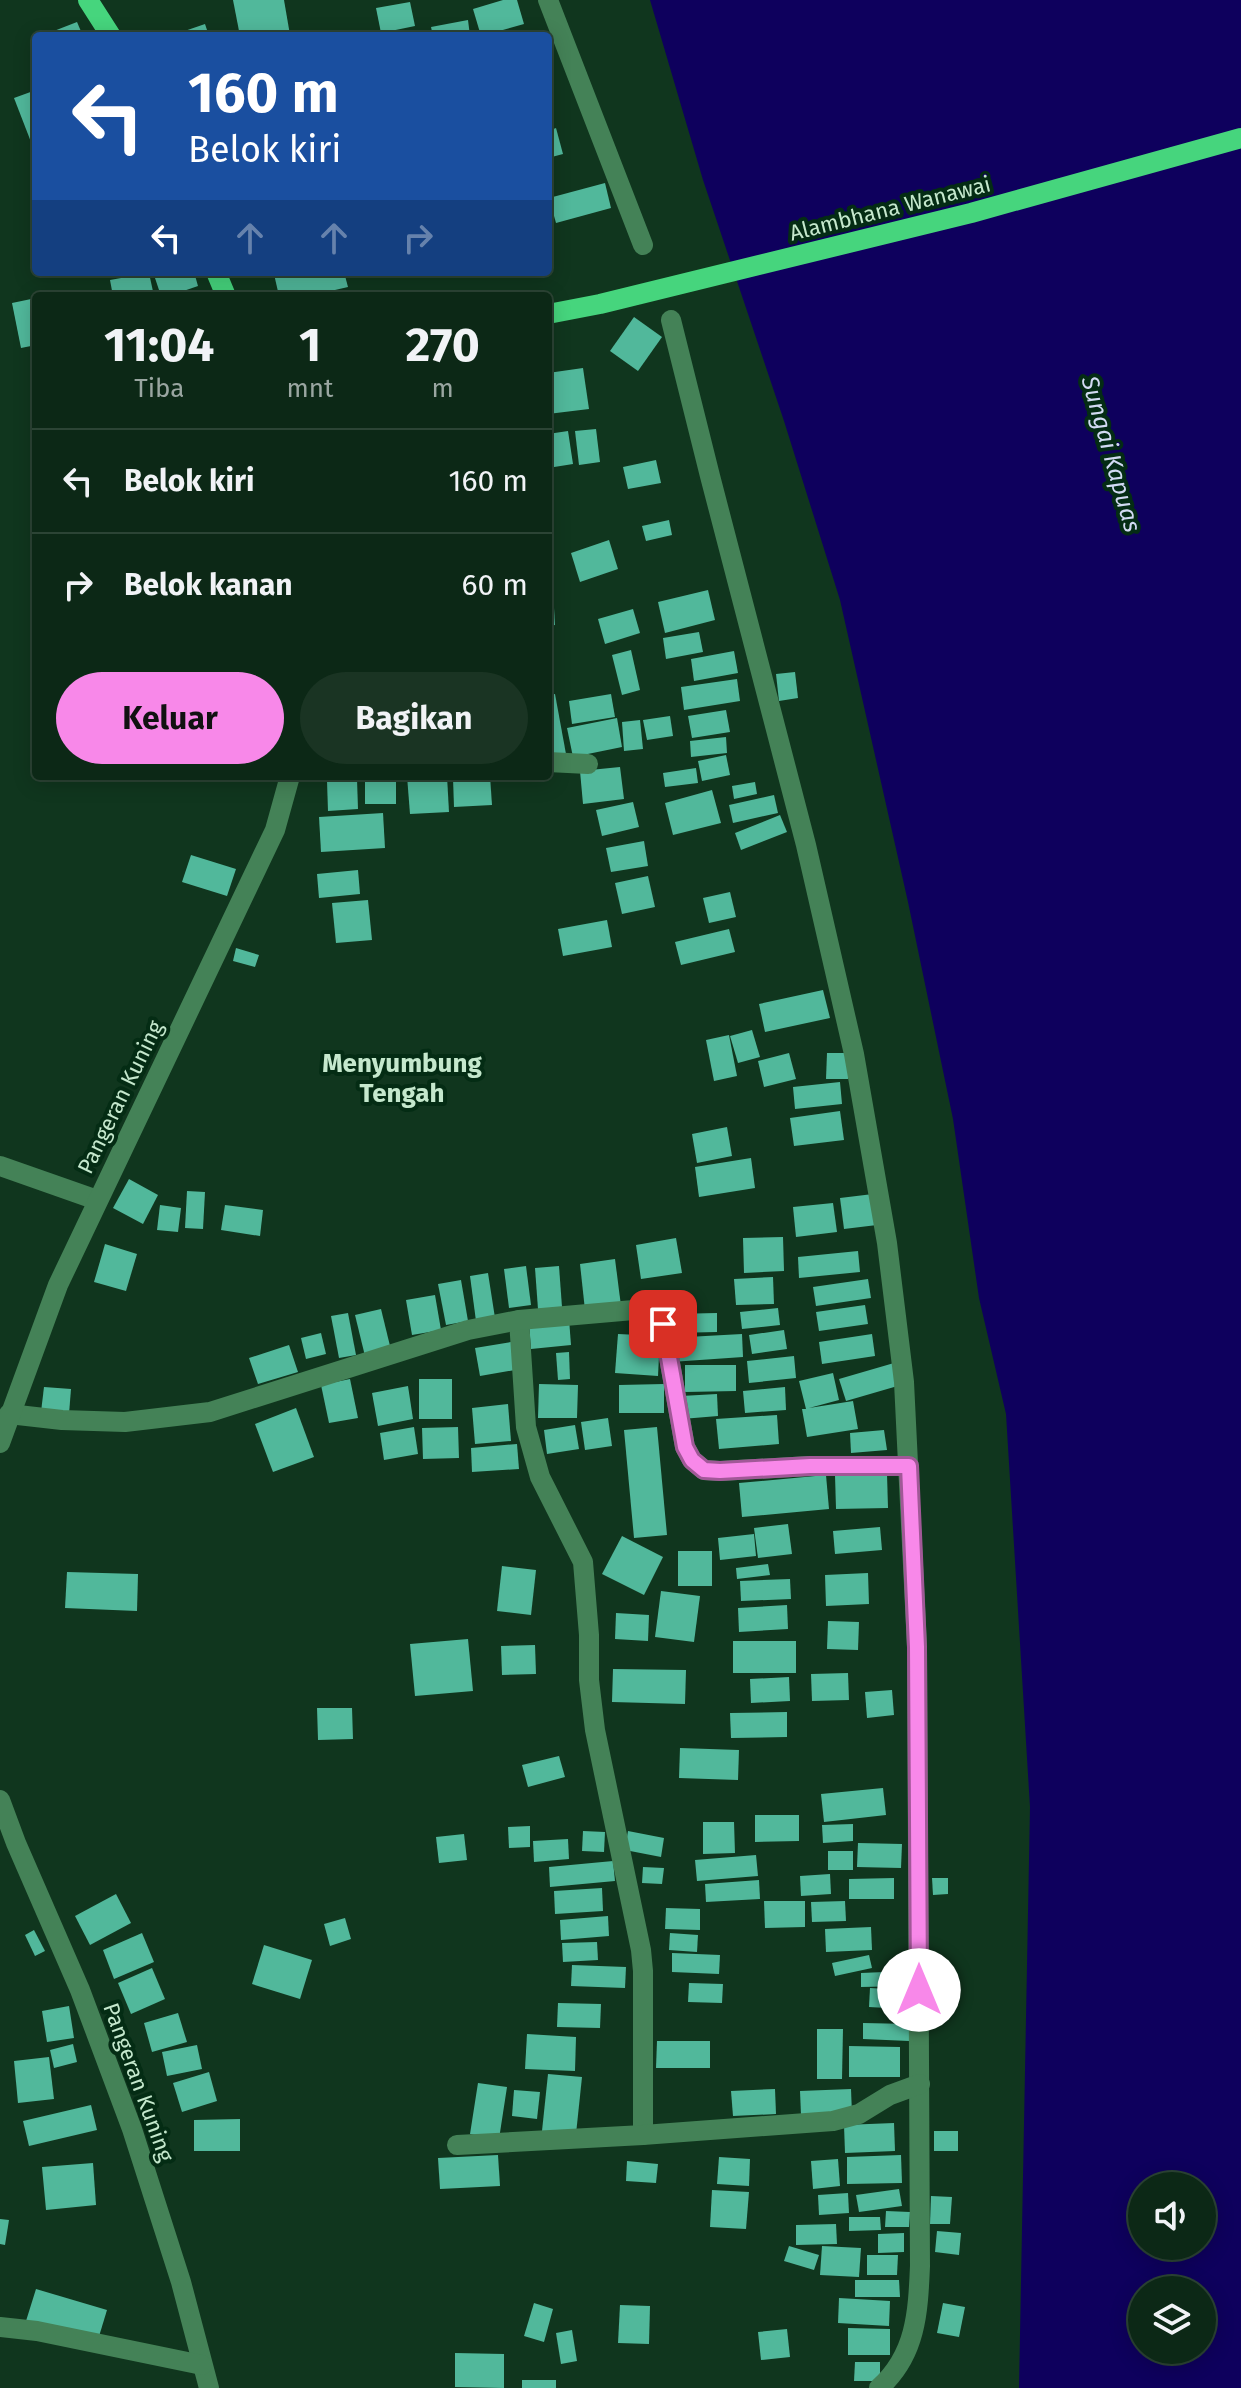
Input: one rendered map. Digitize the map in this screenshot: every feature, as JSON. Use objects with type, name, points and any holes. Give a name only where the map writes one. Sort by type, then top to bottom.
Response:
[{"type":"main road","points":[[88,0],[108,32]]},
{"type":"main road","name":"Alambhana Wanawai","points":[[552,313],[971,213],[1241,138]]},
{"type":"street","points":[[548,0],[555,40],[643,245]]},
{"type":"street","points":[[671,320],[806,845],[854,1054],[887,1243],[904,1382],[917,1647],[919,2294],[907,2352],[892,2377],[879,2388]]},
{"type":"street","points":[[552,762],[588,764]]},
{"type":"street","name":"Pangeran Kuning","points":[[0,1443],[58,1285],[275,830],[289,780]]},
{"type":"street","points":[[0,1166],[97,1200]]},
{"type":"street","points":[[9,1414],[125,1422],[210,1412],[468,1330],[519,1320],[645,1309],[658,1313],[663,1324],[685,1447],[692,1460],[704,1470],[909,1466]]},
{"type":"street","points":[[519,1320],[526,1427],[540,1477],[583,1562],[588,1610],[589,1680],[595,1730],[641,1950],[643,2135]]},
{"type":"street","name":"Pangeran Kuning","points":[[0,1800],[80,1990],[132,2129],[181,2282],[209,2388]]},
{"type":"street","points":[[457,2145],[643,2135],[842,2119],[920,2084]]},
{"type":"street","points":[[0,2327],[37,2331],[202,2365]]},
{"type":"water","name":"Sungai Kapuas","points":[[650,0],[1241,0],[1241,2388],[1019,2388],[1030,1807],[1006,1414],[979,1298],[953,1119],[908,902],[840,600],[703,180]]},
{"type":"building","points":[[233,0],[284,0],[289,32],[239,32]]},
{"type":"building","points":[[503,0],[517,0],[524,24],[495,32],[480,32],[473,9]]},
{"type":"building","points":[[410,2],[415,26],[381,32],[376,8]]},
{"type":"building","points":[[468,20],[470,32],[432,32],[431,27]]},
{"type":"building","points":[[77,22],[81,32],[51,32]]},
{"type":"building","points":[[205,24],[208,32],[182,32]]},
{"type":"building","points":[[32,91],[31,142],[14,98]]},
{"type":"building","points":[[556,128],[563,154],[552,157],[552,130]]},
{"type":"building","points":[[605,183],[611,208],[556,223],[552,197]]},
{"type":"building","points":[[150,276],[153,292],[112,292],[110,280]]},
{"type":"building","points":[[154,276],[195,276],[198,286],[181,292],[160,292]]},
{"type":"building","points":[[274,276],[345,276],[348,287],[326,292],[278,292]]},
{"type":"building","points":[[32,299],[32,346],[21,348],[12,303]]},
{"type":"building","points":[[634,317],[662,337],[638,371],[610,351]]},
{"type":"building","points":[[583,368],[589,409],[552,414],[552,372]]},
{"type":"building","points":[[596,429],[600,462],[579,465],[575,431]]},
{"type":"building","points":[[568,431],[573,464],[552,467],[552,433]]},
{"type":"building","points":[[656,460],[661,483],[628,489],[623,467]]},
{"type":"building","points":[[669,520],[672,535],[646,541],[642,526]]},
{"type":"building","points":[[609,540],[618,569],[580,582],[571,553]]},
{"type":"building","points":[[708,590],[715,620],[665,633],[658,602]]},
{"type":"building","points":[[552,591],[553,591],[555,625],[552,625]]},
{"type":"building","points":[[633,609],[640,633],[605,644],[598,619]]},
{"type":"building","points":[[699,632],[703,652],[666,659],[663,638]]},
{"type":"building","points":[[631,650],[640,690],[622,695],[612,655]]},
{"type":"building","points":[[734,651],[738,673],[694,681],[691,659]]},
{"type":"building","points":[[795,672],[798,698],[779,701],[776,674]]},
{"type":"building","points":[[737,679],[740,701],[684,710],[681,687]]},
{"type":"building","points":[[552,694],[555,694],[566,754],[552,756]]},
{"type":"building","points":[[611,694],[615,717],[572,724],[569,701]]},
{"type":"building","points":[[726,710],[730,732],[692,738],[688,716]]},
{"type":"building","points":[[670,716],[673,736],[647,740],[643,720]]},
{"type":"building","points":[[617,718],[622,747],[573,757],[567,728]]},
{"type":"building","points":[[640,720],[643,749],[624,751],[622,722]]},
{"type":"building","points":[[726,737],[727,753],[691,757],[690,741]]},
{"type":"building","points":[[726,755],[730,775],[702,781],[698,761]]},
{"type":"building","points":[[620,767],[624,799],[583,804],[580,771]]},
{"type":"building","points":[[696,768],[698,783],[665,787],[663,773]]},
{"type":"building","points":[[357,780],[358,809],[328,811],[327,781]]},
{"type":"building","points":[[365,780],[396,780],[396,804],[365,804]]},
{"type":"building","points":[[407,780],[447,780],[449,812],[410,814]]},
{"type":"building","points":[[453,780],[490,780],[492,805],[454,807]]},
{"type":"building","points":[[755,782],[757,794],[734,799],[732,786]]},
{"type":"building","points":[[712,790],[721,823],[673,835],[665,803]]},
{"type":"building","points":[[774,795],[778,813],[733,823],[729,805]]},
{"type":"building","points":[[633,802],[639,827],[602,836],[596,810]]},
{"type":"building","points":[[383,813],[385,848],[321,852],[319,817]]},
{"type":"building","points":[[780,815],[787,832],[741,850],[735,833]]},
{"type":"building","points":[[644,841],[648,866],[611,872],[606,848]]},
{"type":"building","points":[[191,855],[236,869],[227,896],[182,882]]},
{"type":"building","points":[[358,870],[360,894],[319,898],[317,874]]},
{"type":"building","points":[[648,876],[655,907],[622,914],[615,883]]},
{"type":"building","points":[[730,892],[736,917],[709,923],[703,898]]},
{"type":"building","points":[[368,900],[372,940],[336,943],[332,903]]},
{"type":"building","points":[[607,920],[612,947],[563,956],[558,929]]},
{"type":"building","points":[[729,929],[735,952],[681,965],[675,942]]},
{"type":"building","points":[[236,948],[259,955],[255,967],[233,961]]},
{"type":"building","points":[[823,990],[830,1018],[765,1032],[759,1004]]},
{"type":"building","points":[[752,1030],[760,1057],[738,1063],[730,1036]]},
{"type":"building","points":[[729,1035],[737,1076],[714,1081],[706,1040]]},
{"type":"building","points":[[789,1053],[796,1079],[764,1087],[758,1061]]},
{"type":"building","points":[[827,1053],[849,1053],[848,1079],[826,1079]]},
{"type":"building","points":[[840,1082],[842,1104],[795,1109],[793,1087]]},
{"type":"building","points":[[840,1111],[844,1140],[794,1146],[790,1118]]},
{"type":"building","points":[[727,1127],[732,1156],[697,1163],[692,1134]]},
{"type":"building","points":[[751,1158],[755,1188],[699,1197],[695,1167]]},
{"type":"building","points":[[129,1179],[158,1195],[143,1224],[113,1208]]},
{"type":"building","points":[[187,1191],[205,1192],[203,1229],[185,1228]]},
{"type":"building","points":[[873,1194],[877,1225],[844,1229],[840,1198]]},
{"type":"building","points":[[833,1203],[837,1232],[796,1237],[793,1207]]},
{"type":"building","points":[[160,1205],[181,1208],[178,1232],[157,1230]]},
{"type":"building","points":[[225,1205],[263,1210],[260,1236],[221,1230]]},
{"type":"building","points":[[783,1237],[784,1271],[744,1273],[743,1238]]},
{"type":"building","points":[[676,1238],[682,1273],[641,1279],[636,1245]]},
{"type":"building","points":[[105,1244],[137,1254],[126,1291],[94,1282]]},
{"type":"building","points":[[858,1251],[860,1272],[799,1278],[798,1257]]},
{"type":"building","points":[[615,1259],[621,1306],[585,1310],[580,1264]]},
{"type":"building","points":[[526,1266],[531,1305],[509,1308],[504,1269]]},
{"type":"building","points":[[559,1266],[562,1307],[538,1309],[535,1268]]},
{"type":"building","points":[[488,1273],[495,1318],[476,1321],[470,1276]]},
{"type":"building","points":[[773,1277],[774,1304],[736,1305],[734,1279]]},
{"type":"building","points":[[868,1279],[871,1298],[816,1306],[813,1287]]},
{"type":"building","points":[[461,1280],[468,1321],[446,1325],[438,1284]]},
{"type":"building","points":[[435,1295],[441,1330],[412,1335],[406,1300]]},
{"type":"building","points":[[865,1305],[868,1324],[819,1331],[816,1312]]},
{"type":"building","points":[[778,1308],[780,1325],[742,1329],[740,1312]]},
{"type":"building","points":[[381,1309],[391,1350],[365,1356],[355,1315]]},
{"type":"building","points":[[348,1313],[356,1355],[339,1358],[331,1316]]},
{"type":"building","points":[[717,1313],[717,1332],[673,1333],[672,1314]]},
{"type":"building","points":[[569,1319],[571,1345],[531,1349],[529,1323]]},
{"type":"building","points":[[784,1330],[787,1349],[752,1354],[749,1335]]},
{"type":"building","points":[[321,1333],[326,1354],[306,1359],[301,1338]]},
{"type":"building","points":[[618,1334],[660,1336],[658,1376],[615,1373]]},
{"type":"building","points":[[742,1334],[743,1357],[671,1362],[669,1338]]},
{"type":"building","points":[[872,1334],[875,1356],[822,1364],[819,1342]]},
{"type":"building","points":[[511,1342],[515,1370],[480,1376],[475,1348]]},
{"type":"building","points":[[289,1345],[298,1372],[258,1384],[249,1358]]},
{"type":"building","points":[[569,1352],[570,1379],[558,1380],[556,1353]]},
{"type":"building","points":[[794,1356],[796,1378],[749,1383],[747,1361]]},
{"type":"building","points":[[894,1363],[901,1385],[846,1401],[839,1379]]},
{"type":"building","points":[[685,1365],[736,1365],[736,1391],[685,1392]]},
{"type":"building","points":[[833,1373],[839,1400],[809,1408],[853,1401],[858,1429],[807,1437],[802,1409],[806,1409],[799,1381]]},
{"type":"building","points":[[350,1379],[358,1418],[329,1423],[321,1385]]},
{"type":"building","points":[[419,1379],[452,1379],[452,1419],[419,1419]]},
{"type":"building","points":[[539,1384],[578,1385],[577,1418],[538,1418]]},
{"type":"building","points":[[664,1384],[664,1413],[619,1413],[619,1385]]},
{"type":"building","points":[[408,1386],[413,1419],[378,1426],[372,1393]]},
{"type":"building","points":[[44,1387],[71,1389],[69,1414],[41,1412]]},
{"type":"building","points":[[785,1387],[786,1410],[745,1413],[743,1391]]},
{"type":"building","points":[[717,1394],[718,1416],[682,1419],[681,1396]]},
{"type":"building","points":[[508,1404],[511,1441],[475,1444],[472,1408]]},
{"type":"building","points":[[296,1408],[314,1457],[273,1472],[255,1424]]},
{"type":"building","points":[[777,1415],[779,1444],[719,1449],[716,1419]]},
{"type":"building","points":[[608,1418],[612,1446],[585,1450],[581,1422]]},
{"type":"building","points":[[575,1425],[579,1449],[547,1454],[544,1430]]},
{"type":"building","points":[[414,1427],[418,1454],[384,1460],[380,1433]]},
{"type":"building","points":[[458,1427],[459,1458],[423,1459],[422,1428]]},
{"type":"building","points":[[657,1427],[667,1535],[634,1538],[624,1430]]},
{"type":"building","points":[[884,1430],[887,1450],[851,1453],[850,1433]]},
{"type":"building","points":[[517,1444],[519,1469],[472,1472],[471,1448]]},
{"type":"building","points":[[887,1474],[888,1508],[836,1509],[835,1475]]},
{"type":"building","points":[[826,1475],[829,1509],[742,1517],[739,1483]]},
{"type":"building","points":[[788,1524],[792,1554],[758,1558],[754,1528]]},
{"type":"building","points":[[880,1527],[882,1550],[835,1554],[833,1531]]},
{"type":"building","points":[[754,1534],[756,1556],[720,1560],[718,1538]]},
{"type":"building","points":[[622,1536],[663,1557],[644,1595],[602,1574]]},
{"type":"building","points":[[678,1551],[712,1551],[712,1586],[678,1586]]},
{"type":"building","points":[[768,1564],[770,1575],[737,1579],[736,1568]]},
{"type":"building","points":[[502,1566],[536,1570],[531,1615],[497,1611]]},
{"type":"building","points":[[67,1572],[138,1574],[137,1611],[65,1608]]},
{"type":"building","points":[[868,1573],[869,1604],[826,1606],[825,1575]]},
{"type":"building","points":[[790,1579],[791,1599],[741,1601],[740,1581]]},
{"type":"building","points":[[661,1591],[700,1596],[694,1642],[655,1637]]},
{"type":"building","points":[[787,1605],[788,1629],[739,1632],[738,1608]]},
{"type":"building","points":[[616,1613],[649,1615],[648,1641],[615,1639]]},
{"type":"building","points":[[828,1621],[859,1622],[858,1650],[827,1649]]},
{"type":"building","points":[[468,1639],[473,1691],[415,1696],[410,1644]]},
{"type":"building","points":[[733,1641],[796,1641],[796,1673],[733,1673]]},
{"type":"building","points":[[535,1645],[536,1674],[502,1675],[501,1646]]},
{"type":"building","points":[[613,1669],[686,1670],[685,1704],[612,1702]]},
{"type":"building","points":[[848,1673],[849,1700],[812,1701],[811,1674]]},
{"type":"building","points":[[789,1677],[790,1701],[751,1703],[750,1679]]},
{"type":"building","points":[[892,1690],[894,1715],[867,1718],[865,1692]]},
{"type":"building","points":[[317,1708],[352,1708],[353,1739],[318,1740]]},
{"type":"building","points":[[787,1712],[787,1737],[731,1738],[730,1713]]},
{"type":"building","points":[[680,1748],[739,1750],[738,1780],[679,1778]]},
{"type":"building","points":[[559,1756],[565,1777],[528,1787],[522,1765]]},
{"type":"building","points":[[883,1788],[886,1815],[824,1822],[821,1794]]},
{"type":"building","points":[[755,1815],[799,1815],[799,1841],[755,1842]]},
{"type":"building","points":[[703,1822],[734,1822],[735,1853],[703,1854]]},
{"type":"building","points":[[853,1824],[853,1841],[823,1843],[822,1825]]},
{"type":"building","points":[[530,1826],[530,1847],[509,1848],[508,1827]]},
{"type":"building","points":[[583,1831],[605,1832],[604,1852],[582,1851]]},
{"type":"building","points":[[628,1831],[664,1838],[661,1857],[625,1850]]},
{"type":"building","points":[[464,1834],[467,1860],[439,1863],[436,1837]]},
{"type":"building","points":[[568,1839],[569,1859],[534,1862],[533,1841]]},
{"type":"building","points":[[858,1843],[902,1844],[901,1868],[857,1867]]},
{"type":"building","points":[[828,1851],[853,1851],[853,1870],[828,1870]]},
{"type":"building","points":[[756,1855],[758,1876],[697,1881],[695,1860]]},
{"type":"building","points":[[613,1861],[615,1881],[550,1887],[549,1867]]},
{"type":"building","points":[[643,1867],[664,1868],[662,1884],[642,1883]]},
{"type":"building","points":[[830,1874],[831,1894],[801,1896],[800,1876]]},
{"type":"building","points":[[894,1878],[894,1899],[849,1899],[849,1879]]},
{"type":"building","points":[[932,1878],[948,1878],[948,1894],[933,1895]]},
{"type":"building","points":[[759,1880],[760,1899],[706,1902],[705,1884]]},
{"type":"building","points":[[602,1888],[603,1911],[555,1914],[554,1891]]},
{"type":"building","points":[[116,1894],[131,1923],[90,1945],[75,1916]]},
{"type":"building","points":[[764,1901],[805,1901],[805,1927],[765,1928]]},
{"type":"building","points":[[845,1901],[846,1921],[812,1922],[811,1902]]},
{"type":"building","points":[[666,1908],[700,1909],[700,1930],[665,1929]]},
{"type":"building","points":[[608,1916],[609,1936],[561,1940],[560,1920]]},
{"type":"building","points":[[345,1918],[351,1939],[330,1946],[324,1924]]},
{"type":"building","points":[[871,1927],[872,1950],[826,1952],[825,1929]]},
{"type":"building","points":[[34,1930],[45,1951],[35,1956],[25,1935]]},
{"type":"building","points":[[142,1933],[154,1962],[114,1979],[103,1950]]},
{"type":"building","points":[[670,1933],[698,1935],[697,1952],[669,1950]]},
{"type":"building","points":[[597,1942],[598,1960],[563,1962],[562,1943]]},
{"type":"building","points":[[264,1945],[312,1960],[300,1999],[252,1984]]},
{"type":"building","points":[[672,1953],[720,1955],[719,1974],[672,1972]]},
{"type":"building","points":[[869,1955],[872,1968],[835,1976],[832,1963]]},
{"type":"building","points":[[572,1965],[626,1967],[625,1988],[571,1986]]},
{"type":"building","points":[[152,1968],[165,1999],[131,2014],[118,1983]]},
{"type":"building","points":[[908,1971],[908,1986],[861,1987],[861,1973]]},
{"type":"building","points":[[689,1983],[723,1984],[722,2003],[688,2002]]},
{"type":"building","points":[[870,1988],[905,1990],[904,2009],[869,2007]]},
{"type":"building","points":[[558,2003],[601,2004],[600,2028],[557,2027]]},
{"type":"building","points":[[69,2006],[74,2038],[47,2042],[42,2011]]},
{"type":"building","points":[[178,2013],[187,2042],[152,2052],[144,2023]]},
{"type":"building","points":[[863,2023],[910,2024],[909,2041],[863,2039]]},
{"type":"building","points":[[817,2029],[843,2029],[842,2079],[817,2079]]},
{"type":"building","points":[[527,2034],[576,2037],[575,2071],[525,2069]]},
{"type":"building","points":[[657,2041],[710,2041],[710,2068],[656,2068]]},
{"type":"building","points":[[73,2044],[77,2062],[54,2068],[50,2050]]},
{"type":"building","points":[[197,2045],[202,2069],[167,2076],[162,2052]]},
{"type":"building","points":[[849,2046],[900,2047],[900,2077],[849,2077]]},
{"type":"building","points":[[49,2057],[54,2099],[18,2103],[14,2061]]},
{"type":"building","points":[[209,2072],[217,2101],[182,2112],[173,2083]]},
{"type":"building","points":[[548,2074],[582,2077],[576,2134],[542,2131]]},
{"type":"building","points":[[478,2083],[507,2087],[499,2139],[470,2134]]},
{"type":"building","points":[[775,2089],[776,2114],[733,2116],[731,2091]]},
{"type":"building","points":[[851,2089],[852,2114],[801,2115],[800,2091]]},
{"type":"building","points":[[514,2090],[540,2092],[537,2119],[512,2116]]},
{"type":"building","points":[[91,2105],[97,2130],[29,2146],[23,2121]]},
{"type":"building","points":[[240,2119],[240,2151],[194,2151],[194,2120]]},
{"type":"building","points":[[894,2123],[895,2151],[845,2153],[844,2125]]},
{"type":"building","points":[[934,2131],[958,2131],[958,2151],[934,2151]]},
{"type":"building","points":[[498,2155],[500,2186],[440,2189],[438,2158]]},
{"type":"building","points":[[901,2155],[902,2183],[847,2184],[847,2157]]},
{"type":"building","points":[[719,2157],[750,2159],[749,2186],[717,2184]]},
{"type":"building","points":[[838,2159],[840,2186],[813,2189],[811,2161]]},
{"type":"building","points":[[627,2161],[658,2164],[656,2183],[626,2181]]},
{"type":"building","points":[[93,2163],[96,2205],[46,2210],[42,2167]]},
{"type":"building","points":[[899,2189],[902,2206],[859,2212],[856,2195]]},
{"type":"building","points":[[712,2190],[749,2192],[746,2229],[710,2227]]},
{"type":"building","points":[[848,2193],[849,2213],[819,2215],[818,2195]]},
{"type":"building","points":[[931,2196],[952,2197],[950,2224],[930,2224]]},
{"type":"building","points":[[886,2211],[910,2212],[909,2227],[885,2227]]},
{"type":"building","points":[[849,2217],[880,2217],[881,2230],[849,2231]]},
{"type":"building","points":[[0,2219],[9,2220],[5,2245],[0,2244]]},
{"type":"building","points":[[836,2224],[837,2244],[796,2245],[796,2225]]},
{"type":"building","points":[[937,2231],[961,2233],[959,2255],[935,2252]]},
{"type":"building","points":[[904,2233],[904,2252],[878,2253],[878,2234]]},
{"type":"building","points":[[789,2246],[819,2255],[814,2270],[784,2261]]},
{"type":"building","points":[[822,2246],[861,2248],[859,2277],[820,2275]]},
{"type":"building","points":[[867,2255],[898,2255],[897,2275],[867,2275]]},
{"type":"building","points":[[855,2280],[899,2280],[900,2297],[855,2297]]},
{"type":"building","points":[[36,2289],[107,2310],[97,2343],[26,2321]]},
{"type":"building","points":[[839,2298],[890,2301],[889,2326],[838,2323]]},
{"type":"building","points":[[534,2303],[553,2309],[544,2342],[524,2336]]},
{"type":"building","points":[[943,2303],[965,2307],[959,2337],[937,2333]]},
{"type":"building","points":[[620,2305],[650,2306],[649,2344],[618,2343]]},
{"type":"building","points":[[848,2328],[890,2329],[890,2355],[848,2355]]},
{"type":"building","points":[[787,2329],[790,2357],[761,2360],[758,2332]]},
{"type":"building","points":[[572,2330],[577,2361],[561,2364],[556,2333]]},
{"type":"building","points":[[455,2353],[504,2354],[504,2388],[455,2387]]},
{"type":"building","points":[[855,2362],[880,2362],[880,2381],[854,2381]]},
{"type":"building","points":[[522,2380],[556,2380],[556,2388],[522,2388]]},
{"type":"district","name":"Menyumbung Tengah","points":[[402,1078]]},
{"type":"route","points":[[663,1324],[685,1447],[692,1460],[704,1470],[909,1466],[917,1647],[919,1990]]}]
